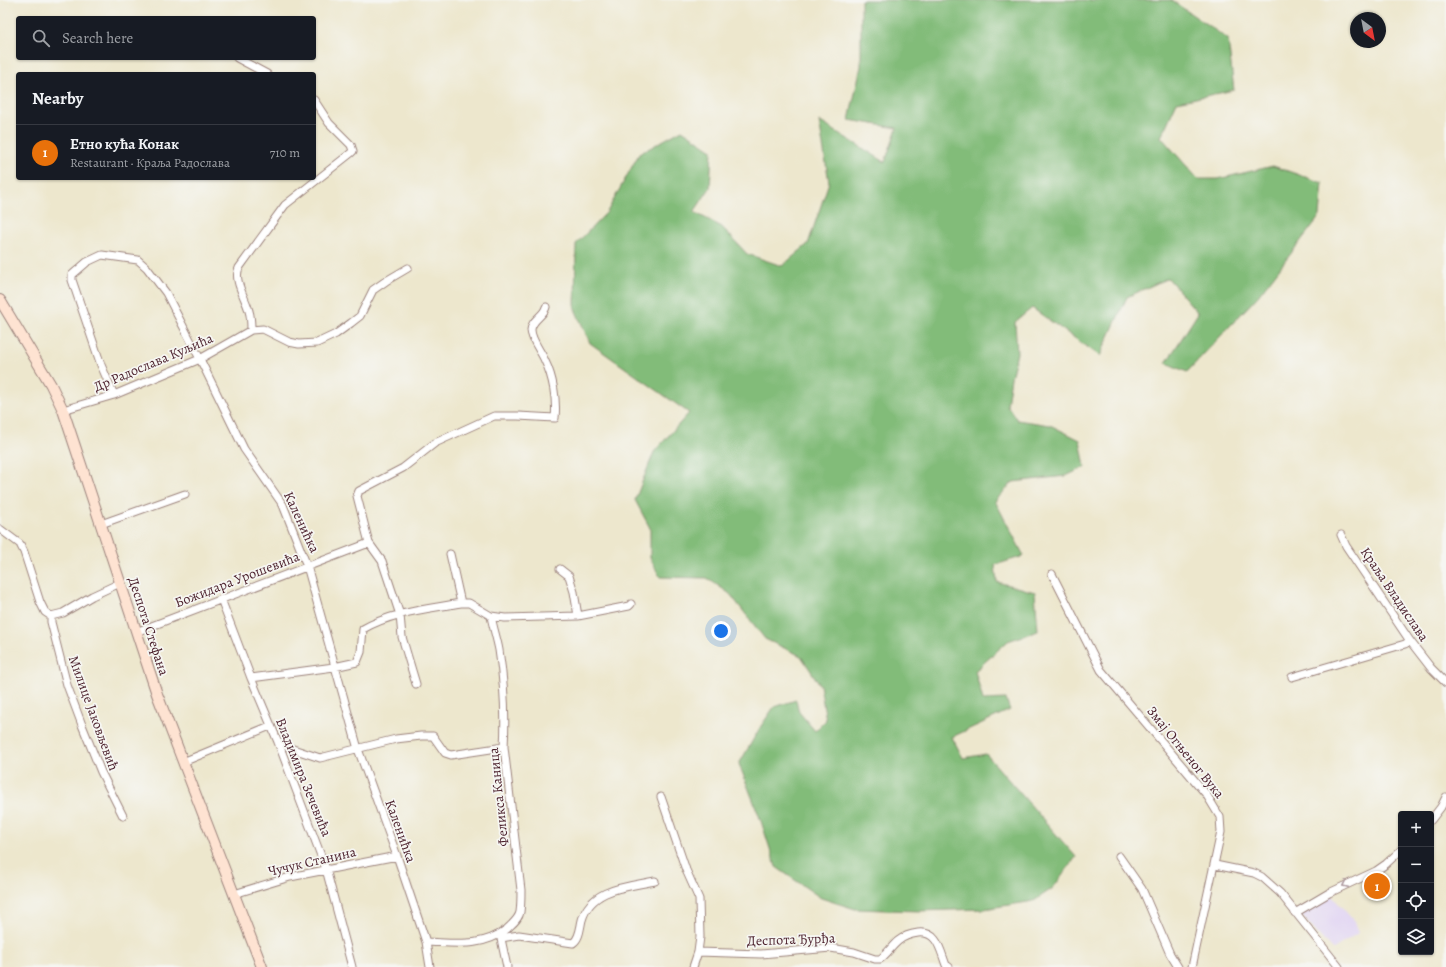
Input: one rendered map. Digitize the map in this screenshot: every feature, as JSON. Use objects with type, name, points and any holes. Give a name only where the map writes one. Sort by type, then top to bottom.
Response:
[{"type":"main road","name":"Деспота Стефана","points":[[0,300],[51,385],[64,410],[157,694],[262,967]]},
{"type":"street","points":[[241,60],[263,72]]},
{"type":"street","points":[[316,103],[329,123],[351,145],[352,151],[285,205],[239,268],[237,272],[251,316],[251,330],[263,329],[294,343],[317,343],[336,334],[360,316],[373,290],[408,268]]},
{"type":"street","name":"Каленићка","points":[[114,395],[101,365],[72,280],[72,275],[87,262],[102,255],[138,260],[147,268],[166,293],[244,449],[283,505],[307,566],[358,749],[397,856],[426,942],[430,967]]},
{"type":"street","points":[[416,684],[402,637],[400,614],[382,561],[369,543],[357,496],[359,491],[403,468],[435,442],[494,416],[555,418],[554,397],[548,366],[534,340],[531,329],[532,324],[545,312],[546,307]]},
{"type":"street","name":"Др Радослава Куљића","points":[[64,410],[114,395],[200,359],[251,330]]},
{"type":"street","points":[[101,524],[185,494]]},
{"type":"street","points":[[0,529],[20,544],[40,602],[45,612],[51,616],[63,613],[92,596],[120,583]]},
{"type":"street","name":"Краља Владислава","points":[[1341,535],[1346,546],[1410,641],[1431,668],[1446,683]]},
{"type":"street","name":"Божидара Урошевића","points":[[136,632],[369,543]]},
{"type":"street","points":[[450,554],[461,603]]},
{"type":"street","points":[[560,569],[569,576],[574,592],[578,616]]},
{"type":"street","name":"Змај Огњеног Вука","points":[[1052,574],[1101,670],[1206,794],[1218,813],[1221,823],[1221,832],[1192,967]]},
{"type":"street","name":"Владимира Зечевића","points":[[221,599],[270,726],[278,742],[326,869],[352,967]]},
{"type":"street","points":[[251,678],[334,667],[357,662],[361,652],[363,629],[376,621],[400,614],[461,603],[469,603],[491,616],[505,618],[578,616],[630,606],[631,604]]},
{"type":"street","name":"Милице Јаковљевић","points":[[51,616],[50,622],[70,692],[101,772],[124,816]]},
{"type":"street","name":"Феликса Каница","points":[[491,616],[499,649],[504,693],[504,747],[521,890],[520,913],[516,920],[501,936]]},
{"type":"street","points":[[1292,677],[1405,644],[1410,641]]},
{"type":"street","points":[[182,762],[270,726]]},
{"type":"street","points":[[278,742],[320,758],[396,739],[421,736],[433,736],[445,753],[452,755],[504,747]]},
{"type":"street","points":[[661,797],[686,870],[698,899],[700,937],[698,952],[693,967]]},
{"type":"street","points":[[1434,816],[1446,797]]},
{"type":"street","points":[[1294,913],[1329,893],[1376,871],[1398,853]]},
{"type":"street","name":"Чучук Станина","points":[[234,894],[290,877],[397,856]]},
{"type":"street","points":[[1119,856],[1142,888],[1170,954],[1178,967]]},
{"type":"street","points":[[1215,865],[1254,873],[1262,877],[1280,893],[1294,913],[1329,953],[1339,967]]},
{"type":"street","points":[[426,942],[471,944],[501,936],[519,935],[573,943],[577,940],[582,919],[586,910],[594,900],[608,891],[617,888],[654,881]]},
{"type":"street","name":"Деспота Ђурђа","points":[[698,952],[761,954],[831,948],[880,959],[904,937],[912,934],[924,933],[932,935],[936,940],[946,965],[949,967]]},
{"type":"street","points":[[501,936],[507,967]]},
{"type":"shaded area","points":[[1331,895],[1354,921],[1358,933],[1332,950],[1302,916],[1302,911]]},
{"type":"green space","points":[[861,0],[1171,0],[1228,39],[1234,90],[1177,102],[1161,137],[1198,179],[1218,179],[1273,166],[1323,183],[1320,216],[1258,296],[1187,372],[1166,363],[1198,313],[1168,278],[1127,297],[1100,356],[1032,308],[1015,322],[1017,353],[1007,405],[1017,420],[1050,425],[1080,440],[1085,467],[1066,476],[1013,482],[995,501],[1024,556],[995,565],[997,582],[1035,592],[1038,631],[1008,641],[975,671],[983,700],[1006,699],[1010,710],[952,737],[963,758],[986,754],[1076,857],[1053,888],[1034,901],[984,909],[919,911],[855,909],[821,898],[776,867],[760,818],[739,764],[774,707],[796,700],[799,712],[815,731],[826,720],[820,685],[801,656],[765,639],[730,594],[707,578],[660,577],[650,558],[650,528],[635,500],[654,452],[689,413],[590,343],[575,309],[576,244],[607,212],[639,154],[682,130],[712,150],[710,188],[694,212],[722,227],[747,254],[782,266],[808,244],[829,182],[819,121],[885,162],[897,128],[849,120],[861,66]]},
{"type":"place","name":"Етно кућа Конак","points":[[1377,886]]}]
